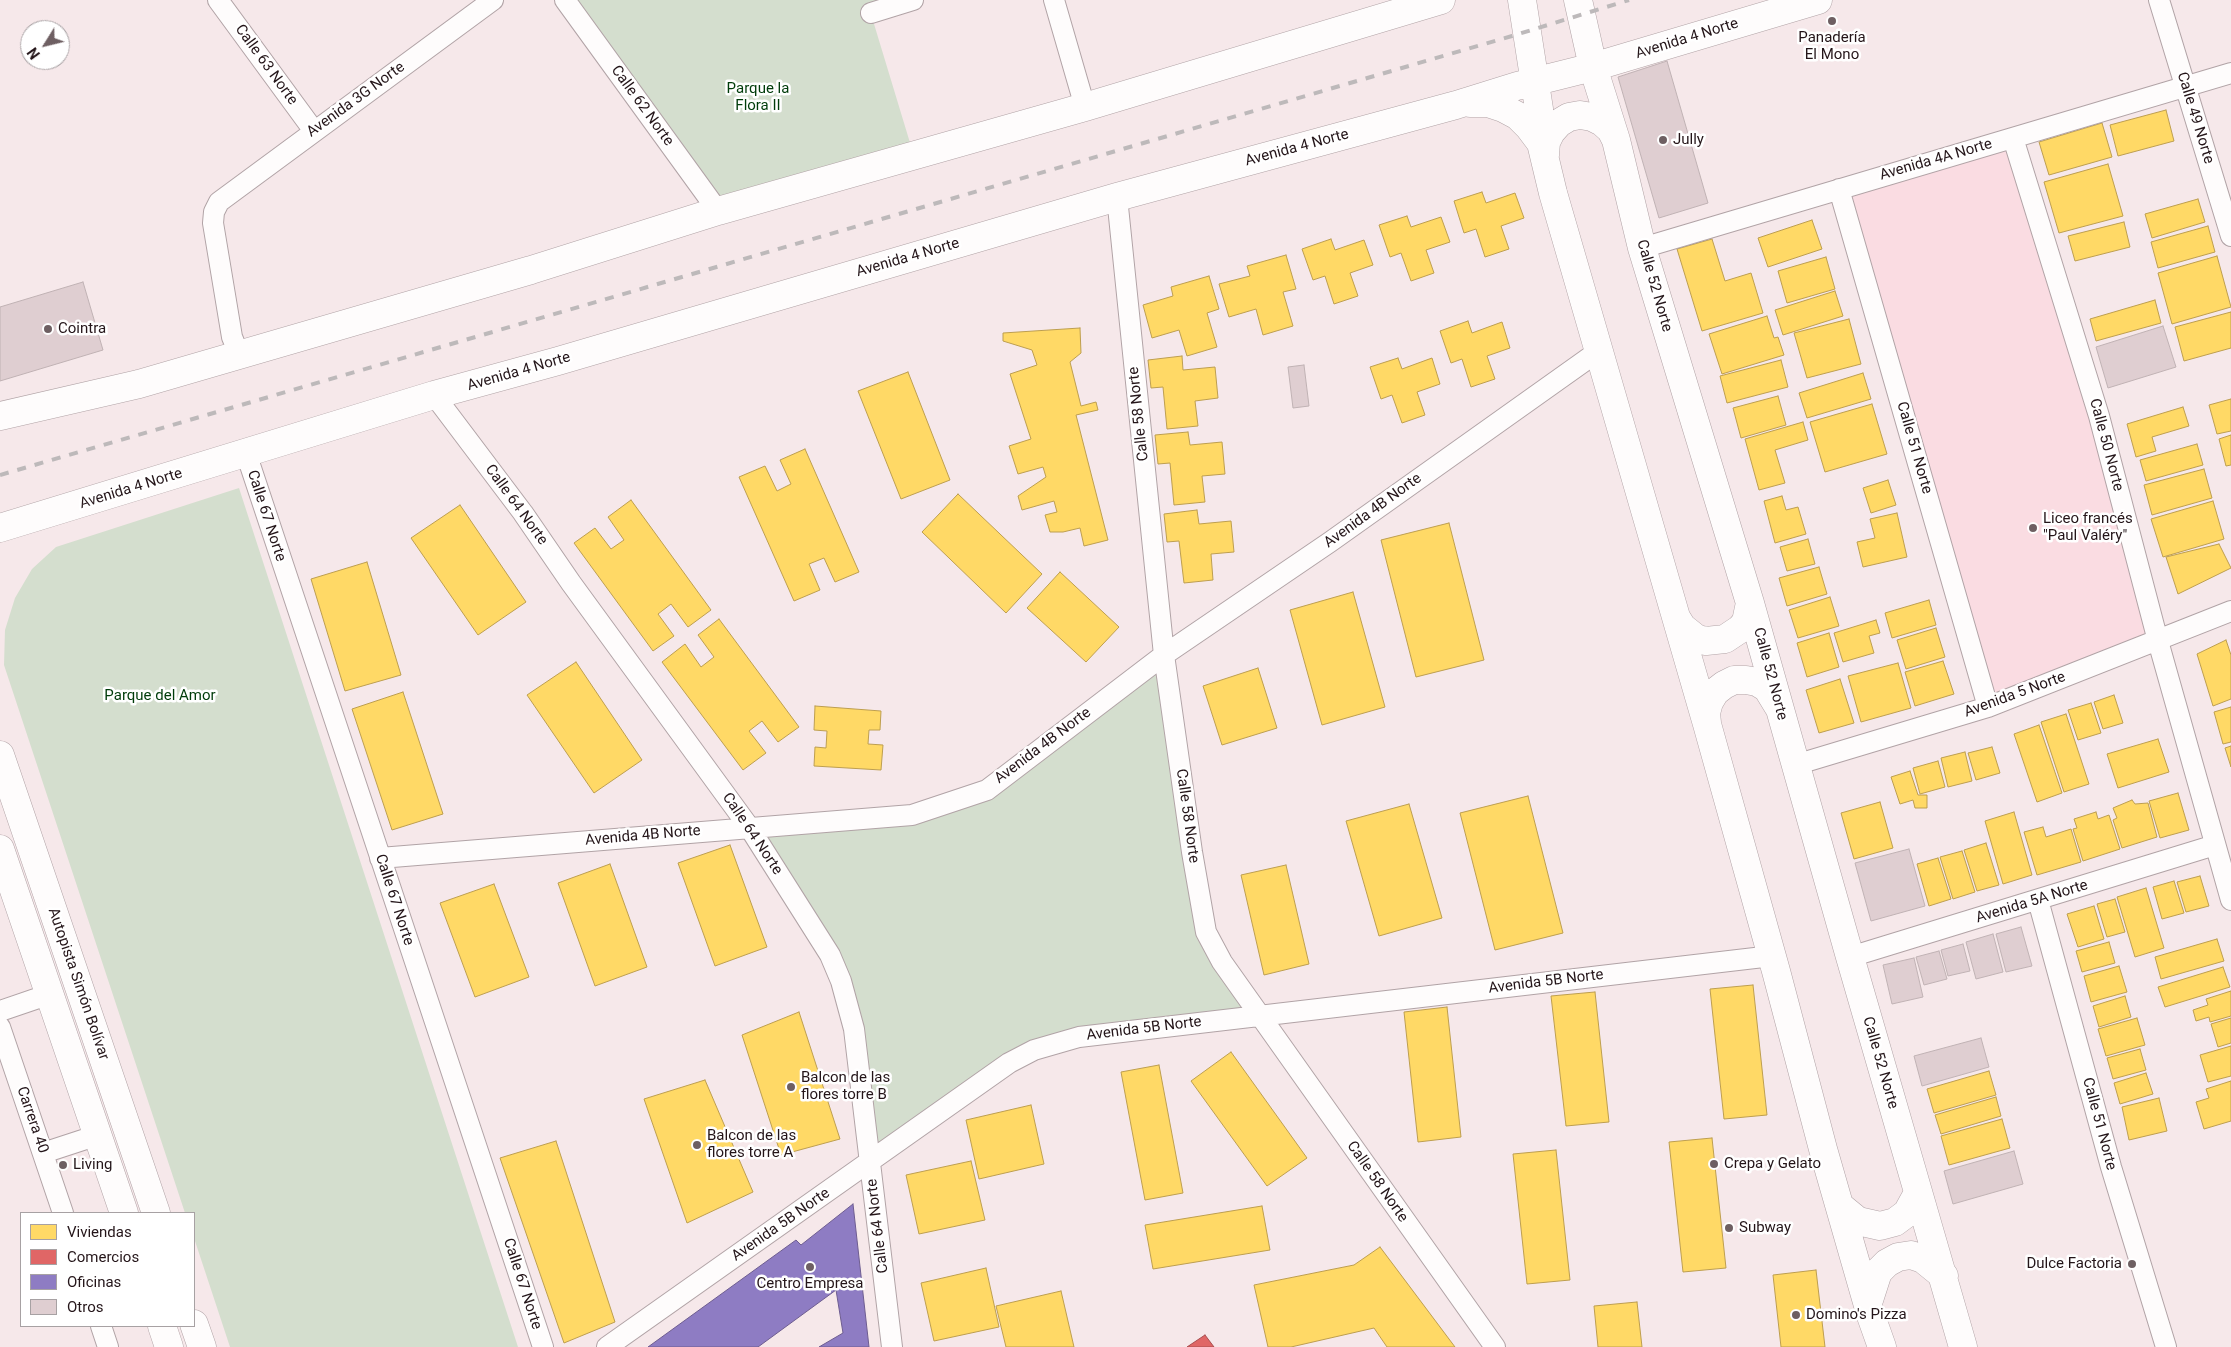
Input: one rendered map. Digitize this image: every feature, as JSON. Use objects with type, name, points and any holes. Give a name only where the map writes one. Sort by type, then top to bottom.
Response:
[{"type":"main road","points":[[0,416],[139,384],[531,270],[718,211],[1085,107],[1441,0]]},
{"type":"main road","points":[[1522,0],[1539,109],[1543,149],[1553,193],[1707,724],[1772,956],[1823,1149],[1882,1347]]},
{"type":"main road","name":"Calle 52 Norte","points":[[1578,0],[1593,67],[1616,140],[1642,248],[1750,603],[1850,958],[1944,1276],[1963,1347]]},
{"type":"main road","name":"Avenida 4 Norte","points":[[12,525],[434,395],[568,358],[1117,197],[1593,67],[1818,0]]},
{"type":"main road","points":[[1456,105],[1480,103],[1504,108],[1518,116],[1529,127],[1543,149]]},
{"type":"main road","points":[[1543,149],[1551,132],[1559,123],[1580,115],[1597,119],[1611,130],[1616,140]]},
{"type":"main road","points":[[0,548],[12,525]]},
{"type":"main road","points":[[1677,620],[1682,627],[1697,639],[1706,641],[1725,640],[1746,622],[1750,603]]},
{"type":"main road","points":[[1707,724],[1706,713],[1709,702],[1715,692],[1734,680],[1757,682],[1767,688],[1779,707]]},
{"type":"main road","name":"Autopista Simón Bolívar","points":[[0,754],[156,1212]]},
{"type":"main road","name":"Autopista Simón Bolívar","points":[[0,849],[124,1212]]},
{"type":"main road","points":[[1841,1207],[1851,1218],[1865,1224],[1888,1224],[1907,1213],[1918,1193]]},
{"type":"main road","points":[[1868,1303],[1878,1272],[1886,1263],[1898,1257],[1911,1256],[1924,1259],[1944,1276]]},
{"type":"main road","points":[[162,1327],[169,1347]]},
{"type":"main road","points":[[195,1327],[202,1347]]},
{"type":"street","name":"Calle 63 Norte","points":[[218,0],[314,131]]},
{"type":"street","name":"Avenida 3G Norte","points":[[239,354],[232,338],[213,224],[214,212],[219,202],[493,0]]},
{"type":"street","name":"Calle 62 Norte","points":[[566,0],[718,211]]},
{"type":"street","points":[[871,13],[913,0]]},
{"type":"street","points":[[1054,0],[1085,107]]},
{"type":"street","name":"Calle 49 Norte","points":[[2159,0],[2231,236]]},
{"type":"street","name":"Avenida 4A Norte","points":[[1642,248],[2231,73]]},
{"type":"street","name":"Calle 50 Norte","points":[[2013,138],[2099,416],[2158,641],[2231,900]]},
{"type":"street","name":"Calle 51 Norte","points":[[1839,189],[1988,707]]},
{"type":"street","name":"Calle 58 Norte","points":[[1117,197],[1164,655],[1192,852],[1206,932],[1222,962],[1495,1347]]},
{"type":"street","name":"Avenida 4B Norte","points":[[380,858],[912,815],[986,790],[1164,655],[1330,542],[1600,350]]},
{"type":"street","name":"Calle 64 Norte","points":[[434,395],[523,513],[571,583],[749,828],[830,955],[841,981],[854,1029],[892,1347]]},
{"type":"street","name":"Calle 67 Norte","points":[[246,453],[543,1347]]},
{"type":"street","name":"Avenida 5 Norte","points":[[1795,765],[1988,707],[2231,611]]},
{"type":"street","name":"Avenida 5A Norte","points":[[1850,958],[2215,845]]},
{"type":"street","name":"Calle 51 Norte","points":[[2038,900],[2111,1167],[2166,1347]]},
{"type":"street","name":"Avenida 5B Norte","points":[[608,1347],[1009,1063],[1034,1050],[1079,1037],[1772,956]]},
{"type":"street","points":[[0,1011],[50,994]]},
{"type":"street","name":"Carrera 40","points":[[0,1027],[63,1212]]},
{"type":"street","points":[[43,1153],[98,1135]]},
{"type":"street","points":[[101,1327],[108,1347]]},
{"type":"shaded area","name":"Liceo francés \"Paul Valéry\"","points":[[2013,138],[2158,641],[1988,707],[1839,189]]},
{"type":"green space","name":"Parque la Flora II","points":[[565,0],[913,0],[871,14],[914,156],[718,211]]},
{"type":"green space","name":"Parque del Amor","points":[[239,488],[518,1347],[230,1347],[195,1241],[195,1212],[185,1212],[4,665],[5,630],[15,598],[32,569],[56,547]]},
{"type":"green space","points":[[1164,655],[1206,932],[1260,1015],[1034,1050],[870,1163],[841,981],[749,827],[912,815],[987,790]]},
{"type":"building: Viviendas","points":[[2166,110],[2174,141],[2118,156],[2110,125]]},
{"type":"building: Viviendas","points":[[2102,123],[2112,157],[2049,175],[2039,142]]},
{"type":"building: Viviendas","points":[[2108,164],[2123,216],[2059,233],[2044,182]]},
{"type":"building: Viviendas","points":[[1482,192],[1486,203],[1515,193],[1524,218],[1501,226],[1509,249],[1485,257],[1476,229],[1464,233],[1454,201]]},
{"type":"building: Viviendas","points":[[2198,199],[2205,222],[2152,238],[2145,214]]},
{"type":"building: Viviendas","points":[[1407,216],[1411,227],[1441,217],[1450,242],[1426,250],[1434,273],[1411,281],[1401,253],[1390,257],[1379,225]]},
{"type":"building: Viviendas","points":[[1812,220],[1822,249],[1768,267],[1758,238]]},
{"type":"building: Viviendas","points":[[2124,222],[2130,247],[2075,261],[2068,236]]},
{"type":"building: Viviendas","points":[[2208,226],[2215,252],[2158,268],[2151,242]]},
{"type":"building: Viviendas","points":[[1331,239],[1335,250],[1364,240],[1373,265],[1350,273],[1358,296],[1334,304],[1325,276],[1313,280],[1302,249]]},
{"type":"building: Viviendas","points":[[1712,239],[1725,281],[1751,273],[1763,313],[1702,331],[1677,249]]},
{"type":"building: Viviendas","points":[[1286,255],[1296,289],[1283,292],[1293,326],[1263,335],[1256,309],[1229,317],[1219,284],[1250,276],[1247,266]]},
{"type":"building: Viviendas","points":[[2217,256],[2231,307],[2172,324],[2158,273]]},
{"type":"building: Viviendas","points":[[1826,257],[1835,289],[1787,303],[1778,271]]},
{"type":"building: Viviendas","points":[[1209,276],[1219,309],[1207,313],[1217,347],[1187,356],[1179,330],[1152,338],[1143,305],[1173,296],[1171,287]]},
{"type":"building: Viviendas","points":[[1835,291],[1843,316],[1783,335],[1775,310]]},
{"type":"building: Viviendas","points":[[2155,300],[2161,323],[2096,341],[2090,319]]},
{"type":"building: Viviendas","points":[[2231,312],[2231,348],[2184,361],[2175,327]]},
{"type":"building: Viviendas","points":[[1767,316],[1774,338],[1778,337],[1784,355],[1722,374],[1709,334]]},
{"type":"building: Viviendas","points":[[1849,319],[1861,364],[1807,378],[1794,333]]},
{"type":"building: Viviendas","points":[[1468,321],[1472,333],[1502,322],[1510,348],[1487,356],[1495,379],[1471,387],[1462,359],[1451,363],[1440,331]]},
{"type":"building: Viviendas","points":[[1080,328],[1081,353],[1070,362],[1081,406],[1096,402],[1098,410],[1076,415],[1108,540],[1084,546],[1080,528],[1063,532],[1050,532],[1045,515],[1057,512],[1054,501],[1022,510],[1018,496],[1046,477],[1043,467],[1018,474],[1009,446],[1031,439],[1010,374],[1037,365],[1032,350],[1003,341],[1003,333]]},
{"type":"building: Viviendas","points":[[1182,356],[1183,370],[1215,367],[1218,398],[1195,401],[1198,426],[1167,429],[1163,387],[1151,388],[1148,360]]},
{"type":"building: Viviendas","points":[[1398,358],[1402,369],[1432,358],[1440,384],[1417,392],[1425,415],[1402,423],[1392,395],[1381,399],[1370,367]]},
{"type":"building: Viviendas","points":[[1781,360],[1788,387],[1727,403],[1720,376]]},
{"type":"building: Viviendas","points":[[908,372],[950,480],[901,499],[858,391]]},
{"type":"building: Viviendas","points":[[1863,373],[1871,399],[1807,418],[1799,393]]},
{"type":"building: Viviendas","points":[[1778,396],[1786,425],[1741,438],[1733,408]]},
{"type":"building: Viviendas","points":[[2231,399],[2231,431],[2217,434],[2209,405]]},
{"type":"building: Viviendas","points":[[1872,404],[1887,454],[1825,472],[1810,422]]},
{"type":"building: Viviendas","points":[[2183,407],[2189,426],[2152,437],[2156,451],[2136,457],[2127,424]]},
{"type":"building: Viviendas","points":[[1803,422],[1808,440],[1775,450],[1785,483],[1759,490],[1745,439]]},
{"type":"building: Viviendas","points":[[1188,432],[1190,445],[1222,442],[1225,474],[1202,476],[1205,502],[1174,505],[1170,463],[1158,464],[1155,435]]},
{"type":"building: Viviendas","points":[[2231,435],[2231,465],[2226,466],[2219,439]]},
{"type":"building: Viviendas","points":[[2197,444],[2203,465],[2146,481],[2140,460]]},
{"type":"building: Viviendas","points":[[805,449],[859,572],[835,582],[824,558],[809,564],[820,590],[794,601],[739,477],[765,466],[777,491],[791,484],[780,460]]},
{"type":"building: Viviendas","points":[[2204,469],[2212,498],[2152,515],[2144,485]]},
{"type":"building: Viviendas","points":[[1888,480],[1896,505],[1871,513],[1863,488]]},
{"type":"building: Viviendas","points":[[958,494],[1042,574],[1006,613],[922,532]]},
{"type":"building: Viviendas","points":[[1782,496],[1786,510],[1798,507],[1806,534],[1775,543],[1764,501]]},
{"type":"building: Viviendas","points":[[631,500],[711,610],[688,627],[671,604],[658,614],[674,636],[653,651],[574,543],[595,528],[611,549],[624,540],[608,517]]},
{"type":"building: Viviendas","points":[[2213,501],[2224,539],[2163,557],[2151,519]]},
{"type":"building: Viviendas","points":[[460,505],[526,602],[478,635],[411,538]]},
{"type":"building: Viviendas","points":[[1197,510],[1199,524],[1231,521],[1234,552],[1211,554],[1213,580],[1184,583],[1179,541],[1167,542],[1164,514]]},
{"type":"building: Viviendas","points":[[1897,513],[1907,557],[1863,567],[1857,542],[1875,538],[1870,519]]},
{"type":"building: Viviendas","points":[[1449,523],[1484,660],[1416,677],[1381,540]]},
{"type":"building: Viviendas","points":[[1808,539],[1815,564],[1787,571],[1780,547]]},
{"type":"building: Viviendas","points":[[2219,544],[2231,568],[2178,594],[2166,557]]},
{"type":"building: Viviendas","points":[[367,562],[401,675],[345,691],[311,579]]},
{"type":"building: Viviendas","points":[[1819,567],[1827,594],[1787,606],[1779,578]]},
{"type":"building: Viviendas","points":[[1060,572],[1119,627],[1086,662],[1027,608]]},
{"type":"building: Viviendas","points":[[1353,592],[1385,707],[1322,725],[1290,610]]},
{"type":"building: Viviendas","points":[[1830,597],[1839,626],[1798,638],[1789,610]]},
{"type":"building: Viviendas","points":[[1929,600],[1936,625],[1892,638],[1885,613]]},
{"type":"building: Viviendas","points":[[719,619],[799,727],[778,742],[762,721],[749,731],[766,753],[743,770],[662,662],[685,644],[701,667],[714,657],[698,635]]},
{"type":"building: Viviendas","points":[[1876,620],[1880,633],[1869,636],[1874,653],[1843,662],[1834,633]]},
{"type":"building: Viviendas","points":[[1936,628],[1945,657],[1906,669],[1897,640]]},
{"type":"building: Viviendas","points":[[1829,633],[1839,667],[1807,677],[1797,643]]},
{"type":"building: Viviendas","points":[[2226,640],[2231,655],[2231,699],[2213,706],[2197,654]]},
{"type":"building: Viviendas","points":[[1943,661],[1954,694],[1915,706],[1905,672]]},
{"type":"building: Viviendas","points":[[576,662],[642,760],[594,793],[527,695]]},
{"type":"building: Viviendas","points":[[1898,663],[1911,708],[1861,722],[1848,676]]},
{"type":"building: Viviendas","points":[[1258,668],[1277,728],[1222,745],[1203,686]]},
{"type":"building: Viviendas","points":[[1840,679],[1854,723],[1819,733],[1806,690]]},
{"type":"building: Viviendas","points":[[403,692],[443,814],[392,830],[352,709]]},
{"type":"building: Viviendas","points":[[2114,695],[2123,723],[2103,729],[2094,702]]},
{"type":"building: Viviendas","points":[[2091,703],[2101,733],[2078,740],[2068,710]]},
{"type":"building: Viviendas","points":[[815,706],[881,711],[880,730],[869,730],[868,744],[883,745],[881,770],[814,766],[815,747],[826,748],[827,731],[814,730]]},
{"type":"building: Viviendas","points":[[2231,707],[2231,742],[2223,744],[2214,712]]},
{"type":"building: Viviendas","points":[[2066,714],[2089,784],[2064,792],[2041,722]]},
{"type":"building: Viviendas","points":[[2039,725],[2062,793],[2037,802],[2014,734]]},
{"type":"building: Viviendas","points":[[2158,739],[2169,772],[2118,788],[2107,754]]},
{"type":"building: Viviendas","points":[[2231,746],[2231,767],[2225,748]]},
{"type":"building: Viviendas","points":[[1992,747],[2000,773],[1976,780],[1968,753]]},
{"type":"building: Viviendas","points":[[1965,752],[1972,781],[1948,787],[1941,758]]},
{"type":"building: Viviendas","points":[[1938,761],[1945,787],[1920,794],[1913,768]]},
{"type":"building: Viviendas","points":[[1910,771],[1918,795],[1927,795],[1927,808],[1915,808],[1913,800],[1900,804],[1891,777]]},
{"type":"building: Viviendas","points":[[2178,793],[2189,830],[2160,838],[2149,801]]},
{"type":"building: Viviendas","points":[[1528,796],[1563,933],[1495,950],[1460,813]]},
{"type":"building: Viviendas","points":[[2132,800],[2135,804],[2148,803],[2157,837],[2122,848],[2113,820],[2117,818],[2113,808]]},
{"type":"building: Viviendas","points":[[1880,802],[1893,848],[1854,859],[1841,813]]},
{"type":"building: Viviendas","points":[[1409,804],[1442,918],[1379,936],[1346,821]]},
{"type":"building: Viviendas","points":[[2014,812],[2032,875],[2003,884],[1985,821]]},
{"type":"building: Viviendas","points":[[2096,812],[2098,819],[2109,815],[2120,849],[2083,861],[2073,829],[2077,828],[2074,819]]},
{"type":"building: Viviendas","points":[[2043,827],[2046,837],[2071,829],[2081,862],[2037,875],[2024,832]]},
{"type":"building: Viviendas","points":[[1986,843],[1999,885],[1977,891],[1964,850]]},
{"type":"building: Viviendas","points":[[730,845],[767,947],[715,966],[678,863]]},
{"type":"building: Viviendas","points":[[1962,851],[1975,892],[1953,899],[1940,857]]},
{"type":"building: Viviendas","points":[[1938,858],[1951,899],[1929,906],[1917,864]]},
{"type":"building: Viviendas","points":[[610,864],[647,967],[595,986],[558,883]]},
{"type":"building: Viviendas","points":[[1286,865],[1309,964],[1264,975],[1241,875]]},
{"type":"building: Viviendas","points":[[2200,876],[2209,906],[2186,912],[2177,882]]},
{"type":"building: Viviendas","points":[[2174,881],[2184,913],[2162,919],[2153,887]]},
{"type":"building: Viviendas","points":[[494,884],[529,977],[475,997],[440,903]]},
{"type":"building: Viviendas","points":[[2146,888],[2164,948],[2135,957],[2117,897]]},
{"type":"building: Viviendas","points":[[2115,899],[2125,932],[2107,937],[2097,904]]},
{"type":"building: Viviendas","points":[[2094,906],[2104,939],[2078,947],[2067,914]]},
{"type":"building: Viviendas","points":[[2217,939],[2224,961],[2161,979],[2155,957]]},
{"type":"building: Viviendas","points":[[2109,942],[2115,963],[2082,972],[2076,951]]},
{"type":"building: Viviendas","points":[[2119,966],[2127,992],[2091,1002],[2084,976]]},
{"type":"building: Viviendas","points":[[2223,967],[2230,987],[2165,1007],[2158,987]]},
{"type":"building: Viviendas","points":[[1753,985],[1767,1115],[1724,1119],[1710,989]]},
{"type":"building: Viviendas","points":[[2231,991],[2231,1016],[2210,1022],[2209,1017],[2196,1021],[2193,1010],[2208,1005],[2206,999]]},
{"type":"building: Viviendas","points":[[1595,992],[1609,1122],[1566,1126],[1551,996]]},
{"type":"building: Viviendas","points":[[2125,996],[2131,1017],[2099,1027],[2093,1006]]},
{"type":"building: Viviendas","points":[[1447,1007],[1461,1137],[1418,1142],[1404,1012]]},
{"type":"building: Viviendas","name":"Balcon de las flores torre B","points":[[799,1012],[840,1139],[781,1155],[742,1035]]},
{"type":"building: Viviendas","points":[[2137,1018],[2145,1045],[2106,1056],[2098,1029]]},
{"type":"building: Viviendas","points":[[2231,1018],[2231,1043],[2218,1047],[2211,1024]]},
{"type":"building: Viviendas","points":[[2231,1046],[2231,1076],[2208,1082],[2200,1055]]},
{"type":"building: Viviendas","points":[[2140,1049],[2146,1070],[2113,1079],[2107,1058]]},
{"type":"building: Viviendas","points":[[1231,1052],[1307,1158],[1267,1186],[1191,1081]]},
{"type":"building: Viviendas","points":[[1159,1065],[1183,1193],[1145,1200],[1121,1072]]},
{"type":"building: Viviendas","points":[[1989,1071],[1996,1095],[1934,1113],[1927,1089]]},
{"type":"building: Viviendas","points":[[2146,1073],[2153,1094],[2120,1104],[2114,1083]]},
{"type":"building: Viviendas","name":"Balcon de las flores torre A","points":[[705,1080],[753,1192],[687,1223],[644,1099]]},
{"type":"building: Viviendas","points":[[2231,1081],[2231,1121],[2204,1129],[2196,1102],[2209,1098],[2206,1089]]},
{"type":"building: Viviendas","points":[[1996,1097],[2001,1116],[1941,1134],[1935,1115]]},
{"type":"building: Viviendas","points":[[2159,1098],[2167,1131],[2129,1140],[2122,1107]]},
{"type":"building: Viviendas","points":[[1031,1105],[1044,1164],[979,1179],[966,1120]]},
{"type":"building: Viviendas","points":[[2002,1119],[2010,1148],[1949,1165],[1941,1136]]},
{"type":"building: Viviendas","points":[[1712,1138],[1726,1268],[1683,1272],[1669,1142]]},
{"type":"building: Viviendas","points":[[556,1141],[615,1322],[564,1343],[500,1158]]},
{"type":"building: Viviendas","points":[[1556,1150],[1570,1280],[1527,1284],[1513,1154]]},
{"type":"building: Viviendas","points":[[971,1161],[985,1220],[919,1234],[906,1175]]},
{"type":"building: Viviendas","points":[[1262,1206],[1270,1250],[1153,1269],[1145,1225]]},
{"type":"building: Viviendas","points":[[1380,1247],[1455,1347],[1387,1347],[1374,1328],[1291,1347],[1268,1347],[1254,1285],[1354,1265]]},
{"type":"building: Viviendas","points":[[986,1268],[999,1327],[934,1341],[921,1283]]},
{"type":"building: Viviendas","points":[[1816,1270],[1825,1347],[1781,1347],[1773,1275]]},
{"type":"building: Viviendas","points":[[1061,1291],[1074,1347],[1006,1347],[996,1306]]},
{"type":"building: Viviendas","points":[[1637,1302],[1642,1347],[1598,1347],[1594,1306]]},
{"type":"building: Comercios","points":[[1205,1335],[1214,1347],[1187,1347]]},
{"type":"building: Oficinas","name":"Centro Empresa","points":[[853,1204],[869,1347],[819,1347],[843,1333],[836,1290],[758,1347],[648,1347],[796,1240],[801,1245]]},
{"type":"building: Otros","name":"Jully","points":[[1667,61],[1708,203],[1659,218],[1618,77]]},
{"type":"building: Otros","name":"Cointra","points":[[83,282],[103,350],[0,381],[0,307]]},
{"type":"building: Otros","points":[[2163,326],[2176,367],[2108,388],[2096,347]]},
{"type":"building: Otros","points":[[1304,365],[1309,406],[1293,408],[1288,367]]},
{"type":"building: Otros","points":[[1909,849],[1925,906],[1871,921],[1855,863]]},
{"type":"building: Otros","points":[[2021,927],[2032,966],[2006,972],[1996,934]]},
{"type":"building: Otros","points":[[1993,934],[2003,972],[1976,979],[1966,942]]},
{"type":"building: Otros","points":[[1963,944],[1970,971],[1948,976],[1941,950]]},
{"type":"building: Otros","points":[[1939,951],[1947,979],[1924,985],[1916,957]]},
{"type":"building: Otros","points":[[1914,958],[1923,997],[1892,1004],[1883,965]]},
{"type":"building: Otros","points":[[1981,1038],[1989,1067],[1922,1086],[1914,1056]]},
{"type":"building: Otros","points":[[2014,1151],[2023,1184],[1953,1204],[1944,1171]]},
{"type":"railway","points":[[0,475],[1512,36],[1629,0]]},
{"type":"place","name":"Panadería El Mono","points":[[1832,21]]},
{"type":"place","name":"Jully","points":[[1663,140]]},
{"type":"place","name":"Cointra","points":[[48,329]]},
{"type":"place","name":"Liceo francés \"Paul Valéry\"","points":[[2033,528]]},
{"type":"place","name":"Balcon de las flores torre B","points":[[791,1087]]},
{"type":"place","name":"Balcon de las flores torre A","points":[[697,1145]]},
{"type":"place","name":"Crepa y Gelato","points":[[1714,1164]]},
{"type":"place","name":"Living","points":[[63,1165]]},
{"type":"place","name":"Subway","points":[[1729,1228]]},
{"type":"place","name":"Dulce Factoria","points":[[2132,1264]]},
{"type":"place","name":"Centro Empresa","points":[[810,1267]]},
{"type":"place","name":"Domino's Pizza","points":[[1796,1315]]}]
